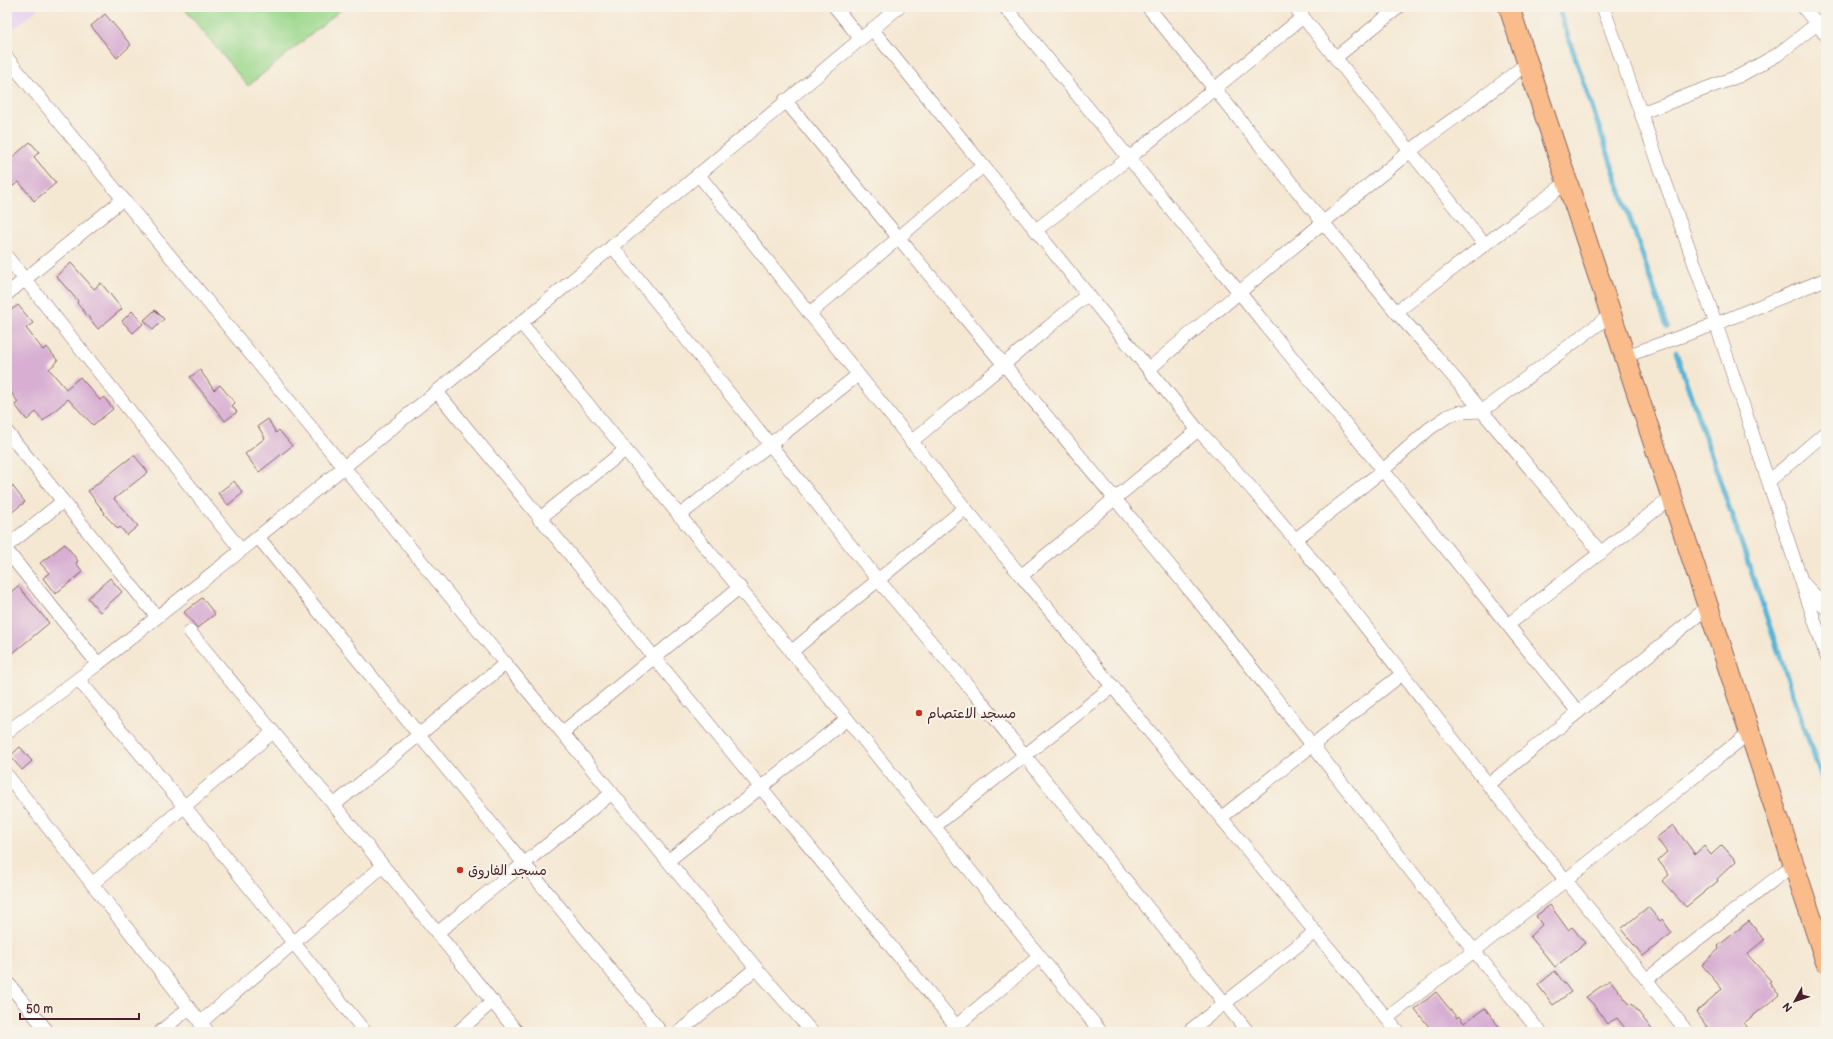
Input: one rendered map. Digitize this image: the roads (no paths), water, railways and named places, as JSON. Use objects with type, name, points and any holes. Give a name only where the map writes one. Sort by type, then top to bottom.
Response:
[{"type":"main road","points":[[1509,7],[1826,962]]},
{"type":"street","points":[[835,7],[860,38]]},
{"type":"street","points":[[7,732],[98,664],[437,392],[785,100],[899,7]]},
{"type":"street","points":[[1005,7],[1239,292],[1382,471],[1509,624],[1578,712]]},
{"type":"street","points":[[1148,7],[1396,312],[1601,553]]},
{"type":"street","points":[[1336,57],[1400,7]]},
{"type":"street","points":[[1603,7],[1716,324],[1826,655]]},
{"type":"street","points":[[1803,7],[1821,20],[1826,35]]},
{"type":"street","points":[[1036,230],[1129,158],[1214,89],[1299,12],[1485,245]]},
{"type":"street","points":[[1641,113],[1739,76],[1777,55],[1821,20]]},
{"type":"street","points":[[872,29],[1198,430],[1242,476],[1296,539],[1488,785],[1647,979],[1688,1032]]},
{"type":"street","points":[[7,58],[612,793],[669,860],[756,968],[812,1032]]},
{"type":"street","points":[[1149,369],[1239,292],[1411,151],[1509,78],[1528,62]]},
{"type":"street","points":[[785,100],[897,238],[1114,499],[1312,744],[1474,952],[1540,1032]]},
{"type":"street","points":[[809,314],[983,166]]},
{"type":"street","points":[[698,174],[911,442],[1398,1032]]},
{"type":"street","points":[[1396,312],[1567,182]]},
{"type":"street","points":[[7,294],[122,198]]},
{"type":"street","points":[[612,246],[878,580],[976,695],[1248,1032]]},
{"type":"street","points":[[7,257],[241,550]]},
{"type":"street","points":[[1626,356],[1716,324],[1826,279]]},
{"type":"street","points":[[911,442],[1004,366],[1088,294]]},
{"type":"street","points":[[1296,539],[1382,471],[1429,429],[1448,416],[1460,412],[1482,412],[1612,314]]},
{"type":"street","points":[[521,323],[679,516],[740,587],[791,652],[848,719],[1101,1032]]},
{"type":"street","points":[[679,516],[858,375]]},
{"type":"street","points":[[437,392],[653,658],[761,787],[955,1030],[1040,956]]},
{"type":"street","points":[[1021,576],[1198,430]]},
{"type":"street","points":[[7,432],[62,502],[157,617]]},
{"type":"street","points":[[1769,481],[1826,432]]},
{"type":"street","points":[[540,519],[625,450]]},
{"type":"street","points":[[1509,624],[1672,498]]},
{"type":"street","points":[[7,546],[62,502]]},
{"type":"street","points":[[791,652],[965,508]]},
{"type":"street","points":[[258,537],[661,1032]]},
{"type":"street","points":[[7,551],[98,664]]},
{"type":"street","points":[[1800,580],[1826,608]]},
{"type":"street","points":[[563,732],[740,587]]},
{"type":"street","points":[[1488,785],[1708,607]]},
{"type":"street","points":[[190,632],[334,805],[517,1032]]},
{"type":"street","points":[[334,805],[506,663]]},
{"type":"street","points":[[1222,817],[1402,674]]},
{"type":"street","points":[[78,679],[185,807],[365,1032]]},
{"type":"street","points":[[935,826],[1113,686]]},
{"type":"street","points":[[669,860],[848,719]]},
{"type":"street","points":[[92,884],[273,732]]},
{"type":"street","points":[[1387,1018],[1566,880],[1750,732]]},
{"type":"street","points":[[7,775],[204,1027],[294,944],[383,866]]},
{"type":"street","points":[[437,933],[612,793]]},
{"type":"street","points":[[1647,979],[1794,864]]},
{"type":"street","points":[[1188,1032],[1315,932]]},
{"type":"street","points":[[680,1032],[756,968]]},
{"type":"street","points":[[7,982],[48,1032]]},
{"type":"street","points":[[458,1032],[493,1001]]},
{"type":"street","points":[[160,1032],[189,1008]]},
{"type":"waterway","points":[[1558,7],[1667,327]]},
{"type":"waterway","points":[[1676,352],[1826,791]]},
{"type":"place","name":"مسجد الاعتصام","points":[[919,713]]},
{"type":"place","name":"مسجد الفاروق","points":[[460,870]]}]
